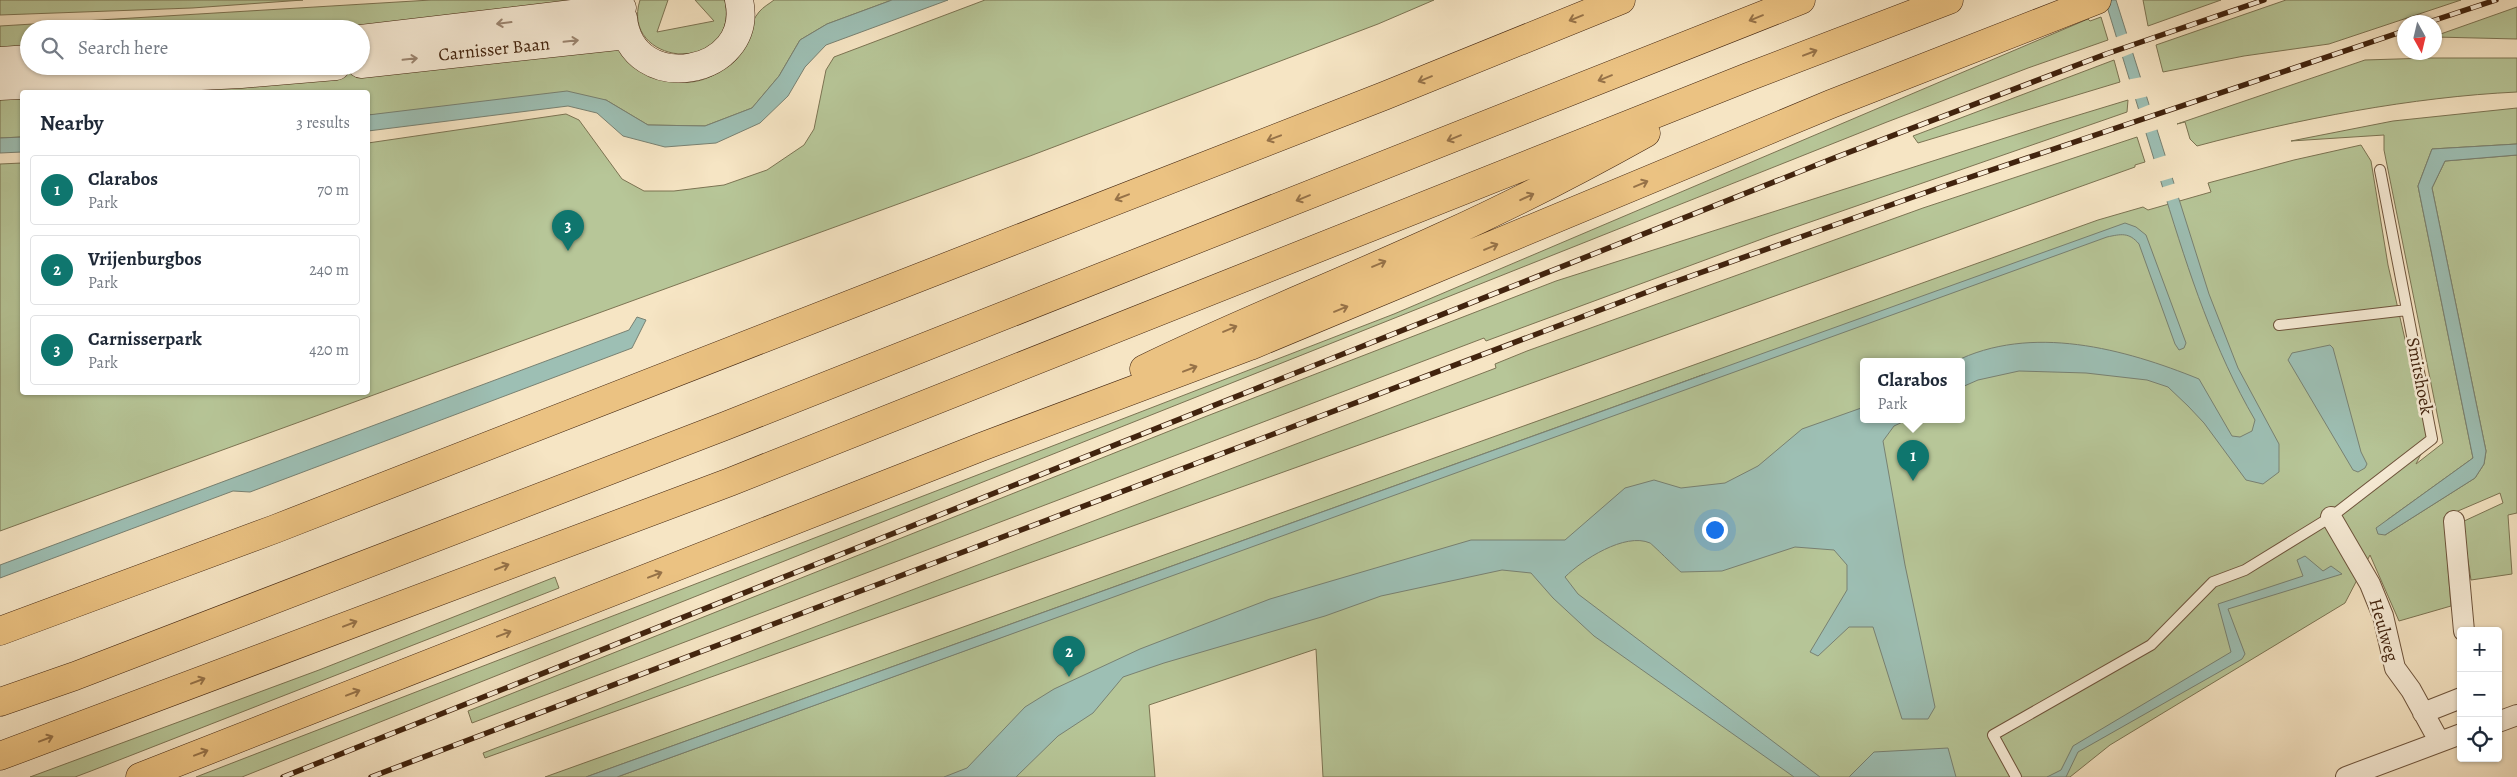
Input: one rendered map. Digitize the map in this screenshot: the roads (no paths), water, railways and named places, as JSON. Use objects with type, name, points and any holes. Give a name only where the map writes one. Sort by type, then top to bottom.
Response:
[{"type":"highway","points":[[0,631],[275,529],[1384,96],[1621,0]]},
{"type":"highway","points":[[0,702],[75,676],[725,426],[1801,0]]},
{"type":"highway","points":[[0,756],[730,482],[1748,77],[1949,0]]},
{"type":"highway","points":[[140,777],[981,447],[1250,346],[1831,104],[2095,1]]},
{"type":"highway","points":[[981,447],[1213,336],[1440,238],[1550,186],[1748,77]]},
{"type":"highway","points":[[0,692],[75,676]]},
{"type":"main road","points":[[623,4],[627,35],[635,48],[659,66],[689,69],[704,65],[717,58],[728,47],[736,34],[743,1]]},
{"type":"main road","name":"Carnisser Baan","points":[[370,38],[623,4]]},
{"type":"main road","name":"Carnisser Baan","points":[[370,63],[627,35]]},
{"type":"main road","points":[[0,60],[20,59]]},
{"type":"main road","points":[[0,86],[221,75]]},
{"type":"street","points":[[2454,521],[2464,627]]},
{"type":"street","name":"Heulweg","points":[[2323,522],[2370,584],[2383,616],[2395,668],[2438,741]]},
{"type":"street","points":[[2423,713],[2457,700]]},
{"type":"street","points":[[2502,721],[2517,715]]},
{"type":"street","points":[[2346,777],[2457,735]]},
{"type":"lane","name":"Smitshoek","points":[[2323,522],[2432,439],[2380,170]]},
{"type":"lane","points":[[2279,325],[2407,310]]},
{"type":"lane","points":[[2016,777],[1994,735],[2151,646],[2213,582],[2245,570],[2323,522]]},
{"type":"water","points":[[892,0],[948,0],[826,45],[805,67],[788,96],[760,123],[716,143],[665,147],[623,136],[597,113],[568,106],[370,131],[370,115],[567,91],[606,100],[648,125],[705,126],[752,108],[779,76],[800,40],[827,24]]},
{"type":"water","points":[[2105,0],[2116,0],[2209,294],[2238,368],[2279,444],[2279,472],[2263,484],[2246,480],[2204,423],[2168,387],[2147,380],[2086,373],[2019,371],[1978,380],[1965,386],[1964,358],[1984,350],[2014,344],[2046,342],[2078,345],[2140,358],[2199,379],[2232,436],[2240,437],[2252,431],[2255,420],[2215,339],[2193,282]]},
{"type":"water","points":[[20,137],[20,152],[0,153],[0,138]]},
{"type":"water","points":[[2517,144],[2517,155],[2445,161],[2432,188],[2486,451],[2484,464],[2475,478],[2385,535],[2378,534],[2376,528],[2473,458],[2418,186],[2432,149]]},
{"type":"water","points":[[2125,223],[2136,227],[2146,235],[2186,343],[2184,348],[2179,350],[2175,344],[2139,244],[2132,237],[2124,235],[2107,237],[617,777],[586,777]]},
{"type":"water","points":[[637,317],[646,320],[632,348],[250,492],[233,491],[0,578],[0,565],[629,330]]},
{"type":"water","points":[[2330,345],[2333,348],[2361,452],[2367,464],[2365,468],[2358,472],[2353,470],[2288,360],[2292,353]]},
{"type":"water","points":[[1860,408],[1860,423],[1900,423],[1894,426],[1883,441],[1905,565],[1935,707],[1928,719],[1902,719],[1873,627],[1849,627],[1818,656],[1810,652],[1847,590],[1847,565],[1834,550],[1795,547],[1722,571],[1681,572],[1650,543],[1629,541],[1617,544],[1593,556],[1565,577],[1578,594],[1820,777],[1794,777],[1594,636],[1553,598],[1531,573],[1502,570],[1381,596],[1325,616],[1164,663],[1123,677],[1093,713],[1058,736],[1016,777],[944,777],[967,768],[1025,707],[1054,689],[1140,649],[1270,599],[1471,540],[1565,540],[1625,488],[1654,480],[1681,488],[1725,483],[1758,466],[1802,429]]},
{"type":"water","points":[[2305,556],[2323,571],[2331,566],[2342,574],[2228,609],[2245,654],[2242,659],[2078,752],[2066,777],[2047,777],[2061,770],[2073,746],[2231,652],[2218,604],[2303,576],[2297,560]]},
{"type":"water","points":[[1948,748],[1956,777],[1849,777],[1874,752]]},
{"type":"railway","points":[[283,777],[1834,158],[2106,54],[2264,0]]},
{"type":"railway","points":[[2442,18],[2496,0]]},
{"type":"railway","points":[[371,777],[1663,286],[1944,186],[2397,33]]},
{"type":"place","name":"Carnisserpark","points":[[568,251]]},
{"type":"place","name":"Clarabos","points":[[1913,481]]},
{"type":"place","name":"Vrijenburgbos","points":[[1069,677]]}]
